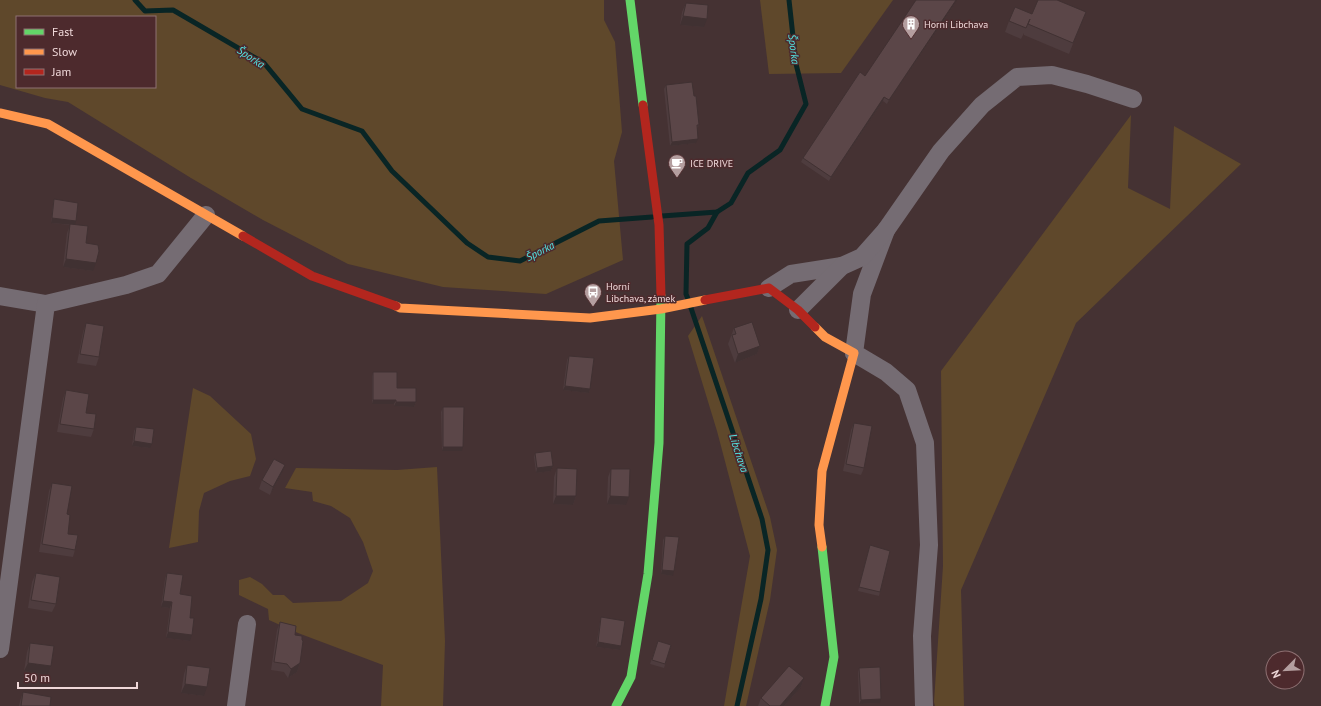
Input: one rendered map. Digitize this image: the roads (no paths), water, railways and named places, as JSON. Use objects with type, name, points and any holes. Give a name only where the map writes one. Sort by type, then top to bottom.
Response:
[{"type":"street","points":[[616,706],[631,677],[648,574],[658,464],[661,309],[658,208],[630,0]]},
{"type":"street","points":[[0,113],[48,124],[312,276],[400,308],[590,318],[680,306],[769,288],[791,274],[842,266],[862,256],[886,230],[941,151],[982,105],[1017,77],[1052,75],[1087,84],[1133,99]]},
{"type":"street","points":[[0,296],[46,304],[126,285],[158,274],[206,215]]},
{"type":"street","points":[[825,706],[834,657],[819,524],[822,471],[840,399],[854,353],[862,294],[886,230]]},
{"type":"street","points":[[798,310],[842,266]]},
{"type":"street","points":[[769,288],[798,310],[825,337],[886,372],[907,390],[925,443],[929,545],[922,636],[924,706]]},
{"type":"street","points":[[0,649],[46,304]]},
{"type":"street","points":[[236,706],[247,624]]},
{"type":"waterway","name":"Šporka","points":[[135,0],[145,11],[173,10],[264,63],[302,109],[362,131],[392,171],[467,243],[488,257],[520,261],[599,221],[652,217]]},
{"type":"waterway","name":"Šporka","points":[[662,216],[717,212],[731,203],[748,173],[780,150],[806,104],[796,64],[789,0]]},
{"type":"waterway","name":"Libchava","points":[[688,299],[686,294],[687,244],[708,228],[717,212]]},
{"type":"waterway","name":"Libchava","points":[[691,308],[762,519],[768,550],[761,599],[737,706]]},
{"type":"place","name":"Horní Libchava","points":[[911,39]]},
{"type":"place","name":"ICE DRIVE","points":[[677,178]]},
{"type":"place","name":"Horní Libchava, zámek","points":[[593,307]]}]
